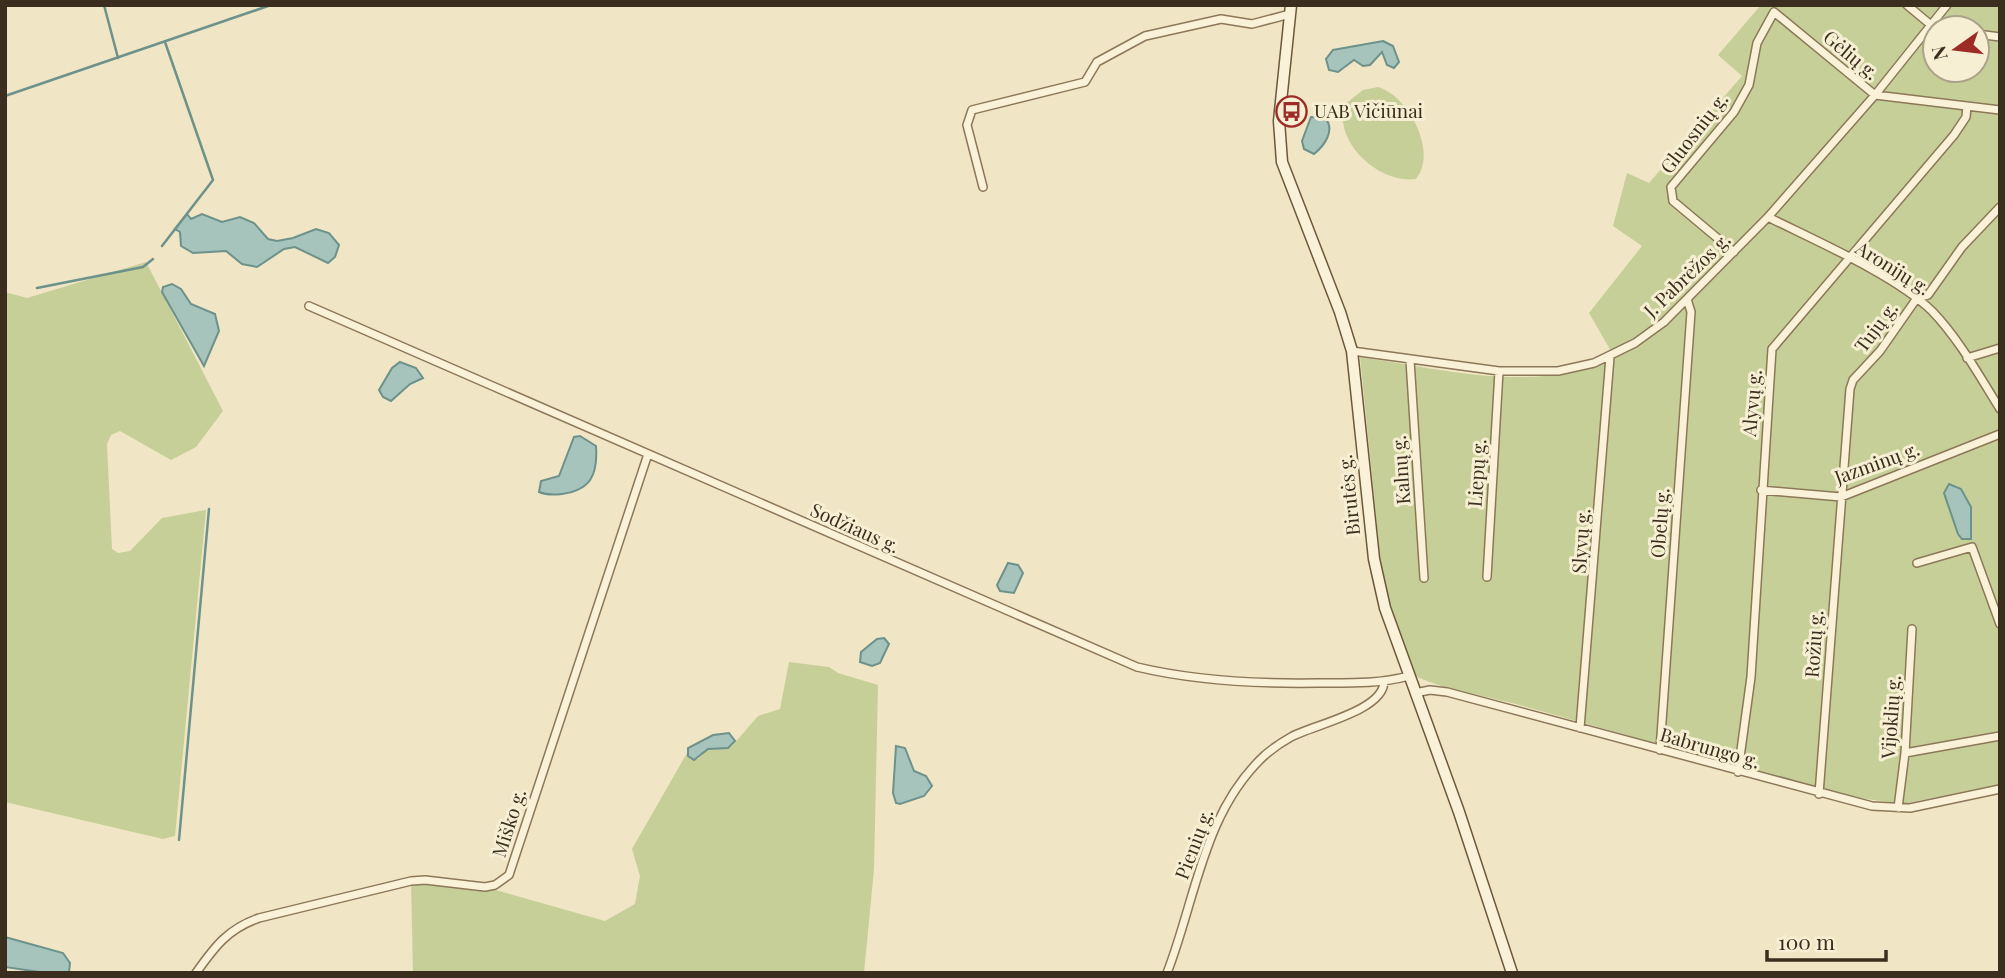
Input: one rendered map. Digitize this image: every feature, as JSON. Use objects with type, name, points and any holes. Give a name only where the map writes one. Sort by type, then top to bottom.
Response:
[{"type":"main road","name":"Birutės g.","points":[[1290,10],[1279,121],[1282,162],[1340,312],[1352,351],[1374,559],[1385,608],[1464,825],[1512,973]]},
{"type":"street","points":[[1907,5],[1921,17]]},
{"type":"street","points":[[983,187],[967,125],[972,110],[1085,82],[1097,62],[1145,36],[1221,19],[1252,24],[1290,10]]},
{"type":"street","name":"Gėlių g.","points":[[1774,12],[1875,95]]},
{"type":"street","name":"Gluosnių g.","points":[[1734,252],[1673,201],[1671,187],[1734,112],[1748,85],[1758,43],[1774,12]]},
{"type":"street","name":"J. Pabrėžos g.","points":[[1352,351],[1499,371],[1558,371],[1609,356],[1657,327],[1734,252],[1875,95],[1921,38]]},
{"type":"street","points":[[1875,95],[2000,110]]},
{"type":"street","name":"Alyvų g.","points":[[1738,772],[1751,677],[1772,349],[1954,135],[1966,117],[1967,106]]},
{"type":"street","name":"Tujų g.","points":[[1841,497],[1853,380],[1880,351],[1917,298],[1928,295],[1962,247],[2000,207]]},
{"type":"street","name":"Aronijų g.","points":[[1768,216],[1848,257],[1917,298],[1934,313],[1968,358],[2000,409]]},
{"type":"street","name":"Obelų g.","points":[[1660,750],[1691,312],[1687,299]]},
{"type":"street","name":"Sodžiaus g.","points":[[309,306],[1137,667],[1166,674],[1240,682],[1384,682],[1409,676]]},
{"type":"street","points":[[1968,358],[2000,348]]},
{"type":"street","name":"Slyvų g.","points":[[1580,728],[1609,356]]},
{"type":"street","name":"Kalnų g.","points":[[1410,360],[1424,578]]},
{"type":"street","name":"Liepų g.","points":[[1487,577],[1499,371]]},
{"type":"street","name":"Jazminų g.","points":[[1761,490],[1841,497],[2000,434]]},
{"type":"street","name":"Miško g.","points":[[196,973],[221,939],[241,925],[260,918],[411,881],[425,880],[485,887],[495,885],[509,875],[648,454]]},
{"type":"street","name":"Rožių g.","points":[[1819,794],[1841,497]]},
{"type":"street","points":[[1917,563],[1972,547],[2000,624]]},
{"type":"street","name":"Vijoklių g.","points":[[1898,808],[1905,753],[1912,629]]},
{"type":"street","name":"Pienių g.","points":[[1167,973],[1203,856],[1221,813],[1250,771],[1267,754],[1292,736],[1367,704],[1382,692],[1384,682]]},
{"type":"street","name":"Babrungo g.","points":[[1415,693],[1430,690],[1447,692],[1819,794],[1872,806],[1898,808],[2000,789]]},
{"type":"street","points":[[1905,753],[2000,736]]},
{"type":"green space","points":[[1761,5],[2000,5],[2000,784],[1903,804],[1844,796],[1516,704],[1441,686],[1414,676],[1392,614],[1381,566],[1360,357],[1456,372],[1521,377],[1585,369],[1615,358],[1589,313],[1642,246],[1613,226],[1627,173],[1649,183],[1742,76],[1718,55]]},
{"type":"green space","points":[[1378,87],[1400,101],[1417,126],[1424,154],[1422,168],[1416,179],[1402,179],[1374,168],[1362,158],[1346,133],[1344,105],[1363,90]]},
{"type":"green space","points":[[146,262],[223,411],[196,447],[171,460],[120,431],[111,435],[107,444],[112,549],[118,553],[130,551],[162,518],[206,510],[175,836],[163,839],[5,802],[5,292],[27,298]]},
{"type":"green space","points":[[789,662],[829,667],[838,673],[878,685],[874,869],[864,973],[413,973],[411,881],[485,887],[605,921],[635,904],[640,876],[632,849],[687,753],[688,756],[698,759],[708,749],[732,746],[758,716],[780,709]]},
{"type":"water","points":[[1383,41],[1393,46],[1399,62],[1394,68],[1387,65],[1382,52],[1370,65],[1363,66],[1354,60],[1338,72],[1329,70],[1326,59],[1333,50]]},
{"type":"water","points":[[1311,117],[1325,118],[1329,128],[1325,142],[1314,154],[1304,149],[1302,141]]},
{"type":"water","points":[[187,214],[191,219],[202,214],[222,222],[240,217],[254,223],[268,239],[277,241],[316,229],[329,233],[339,245],[335,257],[328,263],[295,247],[284,249],[257,267],[242,264],[226,251],[193,253],[181,246],[180,232],[175,229]]},
{"type":"water","points":[[172,284],[181,289],[191,304],[215,314],[219,331],[204,366],[162,292],[163,287]]},
{"type":"water","points":[[400,362],[416,368],[423,378],[410,384],[391,401],[383,397],[379,390],[392,368]]},
{"type":"water","points":[[580,436],[596,446],[594,473],[590,480],[572,492],[553,495],[539,492],[541,481],[559,476],[574,437]]},
{"type":"water","points":[[1949,484],[1961,489],[1971,507],[1971,539],[1962,539],[1958,534],[1944,493]]},
{"type":"water","points":[[1008,563],[1018,565],[1023,573],[1014,593],[1000,591],[997,585]]},
{"type":"water","points":[[884,638],[889,644],[880,663],[872,666],[860,662],[861,652],[877,639]]},
{"type":"water","points":[[729,733],[735,741],[728,748],[708,749],[694,760],[688,756],[688,748],[713,735]]},
{"type":"water","points":[[896,746],[905,748],[914,771],[926,776],[932,786],[924,796],[900,804],[896,803],[893,793]]},
{"type":"water","points":[[5,937],[63,953],[70,963],[69,972],[46,973],[5,967]]},
{"type":"waterway","points":[[104,5],[118,58]]},
{"type":"waterway","points":[[5,96],[271,5]]},
{"type":"waterway","points":[[162,246],[213,180],[165,42]]},
{"type":"waterway","points":[[37,288],[143,267],[153,259]]},
{"type":"waterway","points":[[179,840],[209,509]]},
{"type":"place","name":"UAB Vičiūnai","points":[[1291,111]]}]
